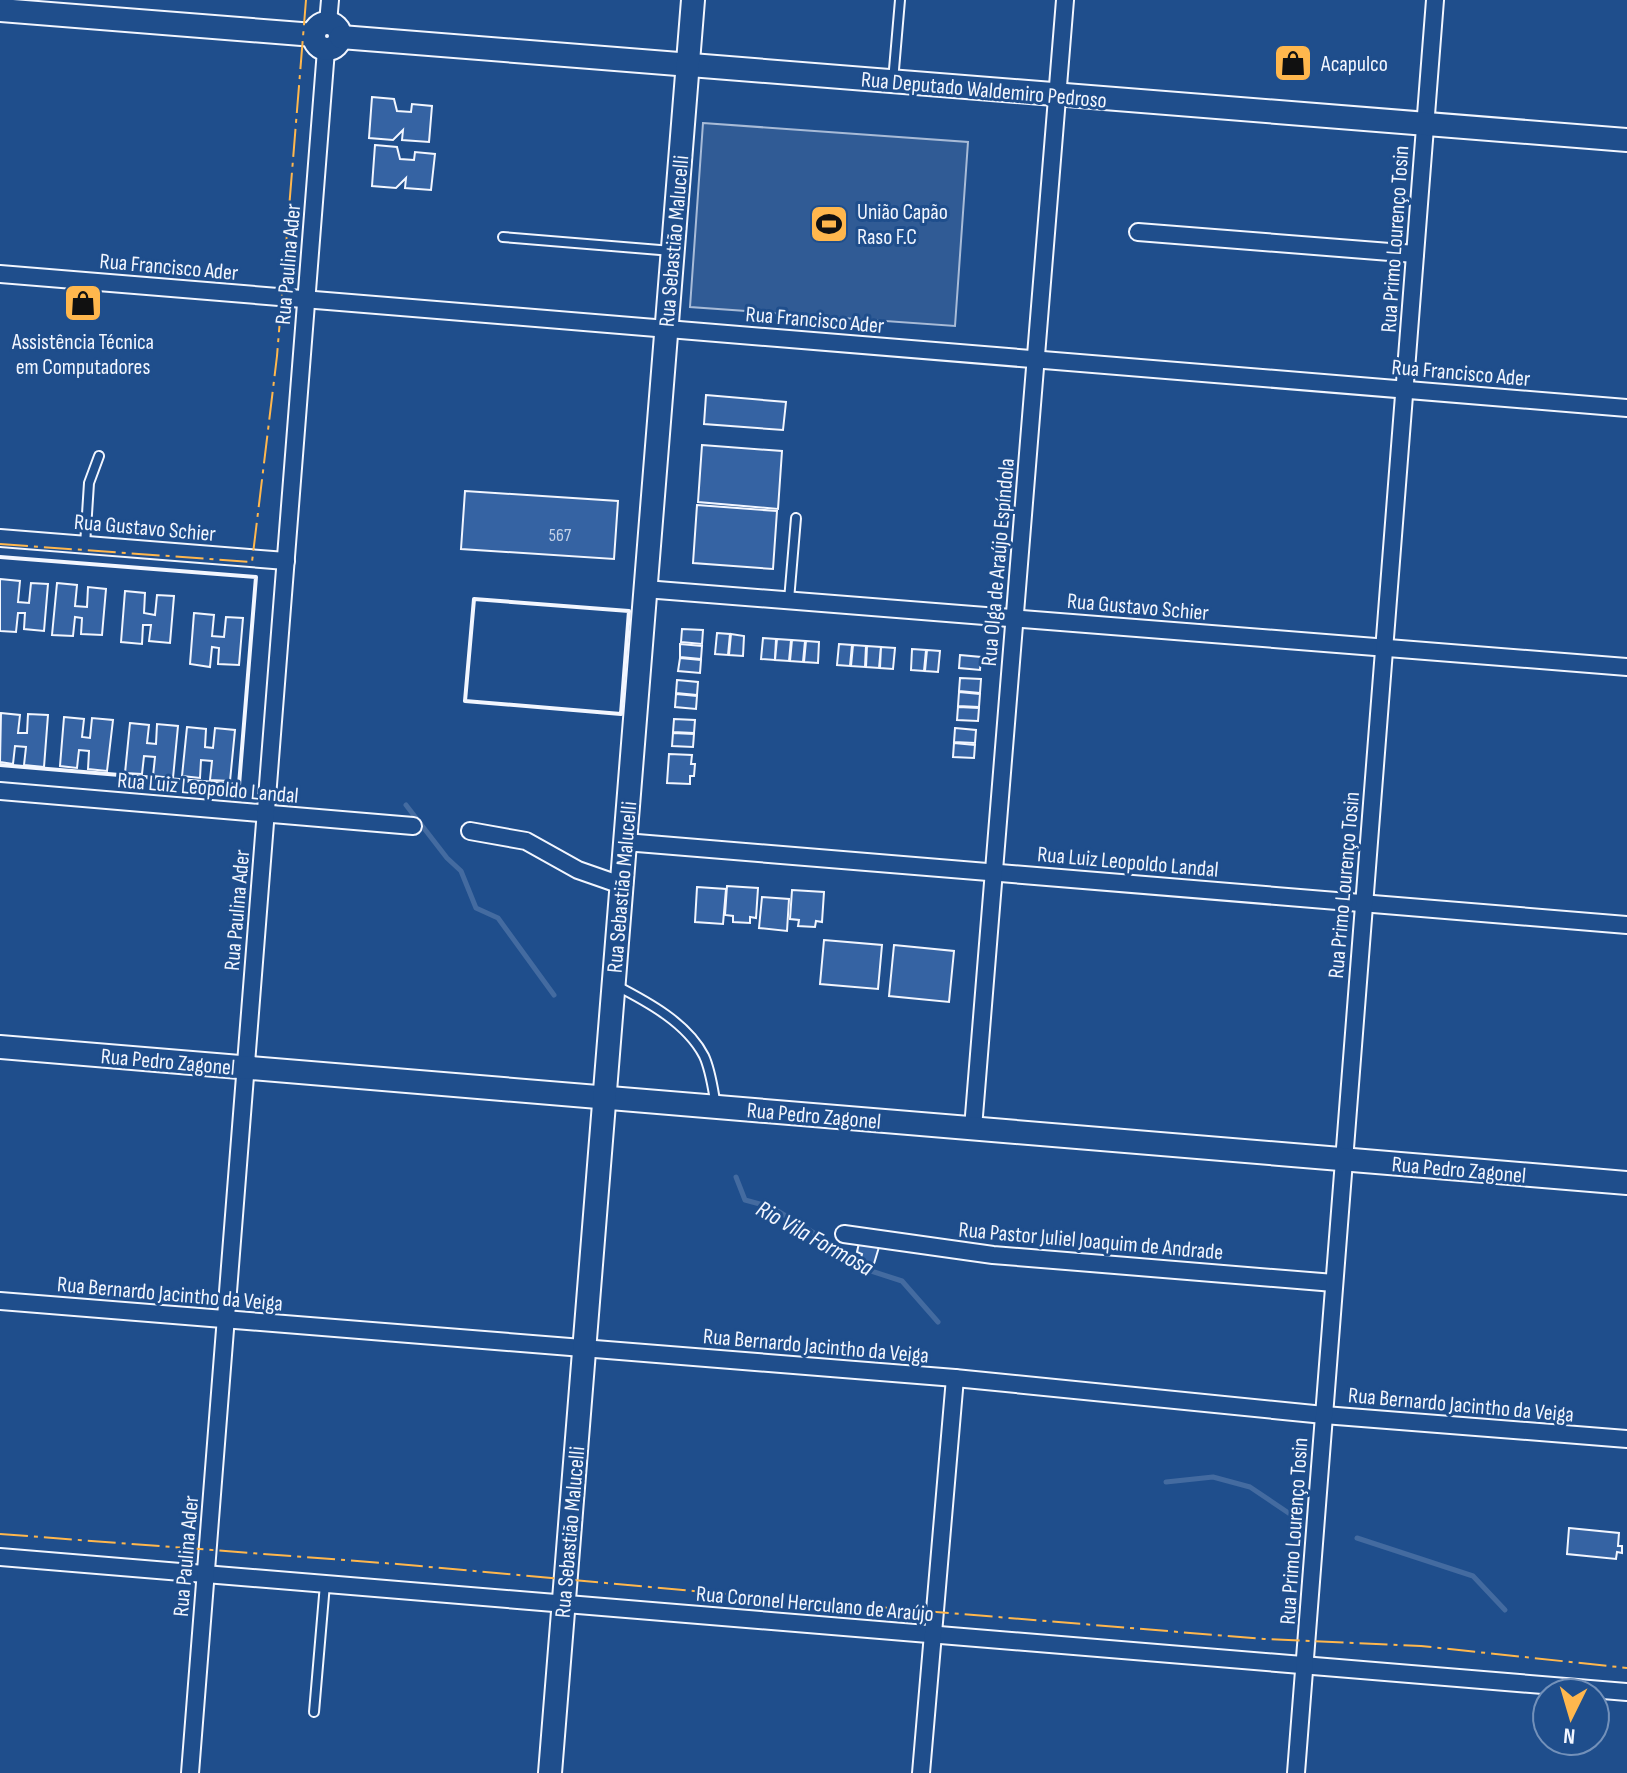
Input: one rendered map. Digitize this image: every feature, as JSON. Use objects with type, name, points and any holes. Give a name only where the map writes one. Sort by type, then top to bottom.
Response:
[{"type":"street","name":"Rua Paulina Ader","points":[[190,1773],[330,0]]},
{"type":"street","name":"Rua Sebastião Malucelli","points":[[550,1773],[693,0]]},
{"type":"street","name":"Rua Olga de Araújo Espíndola","points":[[973,1128],[1065,0]]},
{"type":"street","name":"Rua Primo Lourenço Tosin","points":[[1296,1773],[1435,0]]},
{"type":"street","name":"Rua Deputado Waldemiro Pedroso","points":[[0,10],[1627,140]]},
{"type":"street","points":[[1138,232],[1415,254]]},
{"type":"street","name":"Rua Francisco Ader","points":[[0,274],[1627,408]]},
{"type":"street","name":"Rua Gustavo Schier","points":[[0,538],[286,561]]},
{"type":"street","name":"Rua Gustavo Schier","points":[[645,589],[1627,667]]},
{"type":"street","name":"Rua Luiz Leopoldo Landal","points":[[0,791],[413,826]]},
{"type":"street","points":[[470,831],[526,841],[578,870],[621,885]]},
{"type":"street","name":"Rua Luiz Leopoldo Landal","points":[[625,842],[1627,925]]},
{"type":"street","name":"Rua Pedro Zagonel","points":[[0,1047],[1627,1183]]},
{"type":"street","name":"Rua Pastor Juliel Joaquim de Andrade","points":[[844,1234],[993,1255],[1334,1283]]},
{"type":"street","name":"Rua Bernardo Jacintho da Veiga","points":[[0,1301],[955,1378],[1324,1415],[1627,1439]]},
{"type":"street","points":[[921,1773],[955,1378]]},
{"type":"street","name":"Rua Coronel Herculano de Araújo","points":[[0,1557],[1627,1692]]},
{"type":"lane","points":[[893,81],[900,0]]},
{"type":"lane","points":[[503,237],[673,251]]},
{"type":"lane","points":[[85,545],[89,483],[99,456]]},
{"type":"lane","points":[[789,600],[796,518]]},
{"type":"lane","points":[[613,985],[638,997],[681,1026],[704,1055],[716,1107]]},
{"type":"lane","points":[[314,1712],[325,1584]]},
{"type":"shaded area","name":"União Capão Raso F.C","points":[[703,123],[968,142],[955,326],[690,307]]},
{"type":"building","points":[[372,97],[394,99],[397,111],[411,112],[412,104],[432,106],[429,142],[402,140],[403,130],[393,140],[369,138]]},
{"type":"building","points":[[375,145],[397,147],[400,159],[414,160],[415,152],[435,154],[431,190],[405,188],[406,178],[396,188],[372,186]]},
{"type":"building","points":[[706,395],[786,402],[783,430],[704,424]]},
{"type":"building","points":[[702,445],[782,451],[778,509],[698,502]]},
{"type":"building","points":[[465,491],[618,501],[614,559],[461,549]]},
{"type":"building","points":[[697,505],[777,511],[773,569],[693,563]]},
{"type":"building","points":[[0,579],[20,581],[18,602],[29,603],[31,583],[48,584],[44,631],[24,629],[25,613],[18,613],[16,632],[0,631]]},
{"type":"building","points":[[57,583],[77,585],[75,606],[87,607],[88,587],[106,589],[102,635],[81,634],[82,618],[75,617],[73,636],[52,635]]},
{"type":"building","points":[[125,591],[145,593],[144,613],[155,615],[157,595],[174,596],[170,643],[149,641],[151,625],[143,625],[142,644],[121,642]]},
{"type":"building","points":[[194,613],[214,615],[212,636],[224,637],[226,617],[243,618],[239,665],[218,664],[219,648],[212,647],[210,667],[190,664]]},
{"type":"building","points":[[682,629],[703,630],[702,644],[681,642]]},
{"type":"building","points":[[717,633],[730,634],[728,655],[715,654]]},
{"type":"building","points":[[731,634],[744,636],[743,656],[729,655]]},
{"type":"building","points":[[763,638],[776,639],[775,660],[761,659]]},
{"type":"building","points":[[777,639],[791,640],[789,661],[775,660]]},
{"type":"building","points":[[792,640],[805,641],[803,662],[790,661]]},
{"type":"building","points":[[806,641],[819,642],[818,663],[804,662]]},
{"type":"building","points":[[680,644],[702,646],[701,659],[680,657]]},
{"type":"building","points":[[839,644],[852,645],[850,666],[837,665]]},
{"type":"building","points":[[853,645],[866,646],[865,667],[851,666]]},
{"type":"building","points":[[867,646],[881,647],[879,668],[866,667]]},
{"type":"building","points":[[881,647],[895,648],[893,669],[880,668]]},
{"type":"building","points":[[912,649],[926,650],[924,671],[911,670]]},
{"type":"building","points":[[927,650],[940,651],[938,672],[925,671]]},
{"type":"building","points":[[960,655],[981,657],[980,670],[959,668]]},
{"type":"building","points":[[680,658],[701,660],[700,673],[678,671]]},
{"type":"building","points":[[960,678],[981,679],[980,693],[959,691]]},
{"type":"building","points":[[677,680],[698,682],[697,695],[676,693]]},
{"type":"building","points":[[959,692],[980,694],[979,707],[958,706]]},
{"type":"building","points":[[676,694],[697,696],[696,709],[675,707]]},
{"type":"building","points":[[958,707],[979,708],[978,721],[957,720]]},
{"type":"building","points":[[1,713],[20,715],[18,733],[27,733],[28,714],[48,715],[44,767],[24,765],[26,747],[15,746],[13,764],[0,762]]},
{"type":"building","points":[[64,717],[84,719],[82,737],[90,738],[92,718],[113,720],[107,771],[88,769],[89,751],[79,750],[77,768],[60,766]]},
{"type":"building","points":[[674,719],[695,720],[694,733],[673,732]]},
{"type":"building","points":[[130,723],[149,725],[147,743],[156,744],[157,724],[178,726],[173,778],[153,776],[155,757],[144,756],[142,774],[125,773]]},
{"type":"building","points":[[187,727],[206,729],[205,747],[213,748],[215,728],[235,730],[230,781],[210,780],[212,761],[201,760],[200,778],[182,776]]},
{"type":"building","points":[[955,728],[976,730],[975,743],[954,742]]},
{"type":"building","points":[[673,733],[694,734],[693,747],[672,746]]},
{"type":"building","points":[[954,743],[975,745],[974,758],[953,757]]},
{"type":"building","points":[[669,754],[692,755],[691,764],[695,764],[690,784],[667,783]]},
{"type":"building","points":[[727,886],[758,888],[756,918],[750,917],[750,923],[733,922],[733,916],[725,915]]},
{"type":"building","points":[[697,887],[726,889],[723,924],[695,922]]},
{"type":"building","points":[[792,890],[824,892],[822,922],[816,921],[815,927],[798,926],[799,920],[790,919]]},
{"type":"building","points":[[762,897],[789,899],[787,931],[759,928]]},
{"type":"building","points":[[824,940],[882,945],[878,989],[820,984]]},
{"type":"building","points":[[894,945],[954,951],[949,1002],[889,996]]},
{"type":"building","points":[[859,1243],[879,1247],[873,1267],[860,1262],[862,1254],[857,1252]]},
{"type":"building","points":[[1569,1528],[1619,1533],[1618,1546],[1622,1546],[1622,1553],[1617,1552],[1616,1559],[1567,1554]]},
{"type":"waterway","name":"Rio Vila Formosa","points":[[406,805],[447,858],[461,871],[476,908],[498,918],[554,995]]},
{"type":"waterway","name":"Rio Vila Formosa","points":[[736,1177],[745,1200],[771,1207],[824,1239],[862,1268],[902,1281],[938,1322]]},
{"type":"waterway","name":"Rio Vila Formosa","points":[[1166,1482],[1213,1477],[1250,1487],[1293,1516]]},
{"type":"waterway","name":"Rio Vila Formosa","points":[[1357,1538],[1473,1576],[1505,1610]]},
{"type":"wall","points":[[0,557],[256,577],[239,785],[0,765]]},
{"type":"wall","points":[[474,599],[629,611],[621,714],[465,701],[474,599]]},
{"type":"power","points":[[0,544],[252,562],[277,356],[306,0]]},
{"type":"power","points":[[0,1534],[397,1564],[1264,1639],[1421,1646],[1627,1668]]},
{"type":"place","name":"Acapulco","points":[[1293,63]]},
{"type":"place","name":"União Capão Raso F.C","points":[[829,224]]},
{"type":"place","name":"Assistência Técnica em Computadores","points":[[83,303]]}]
